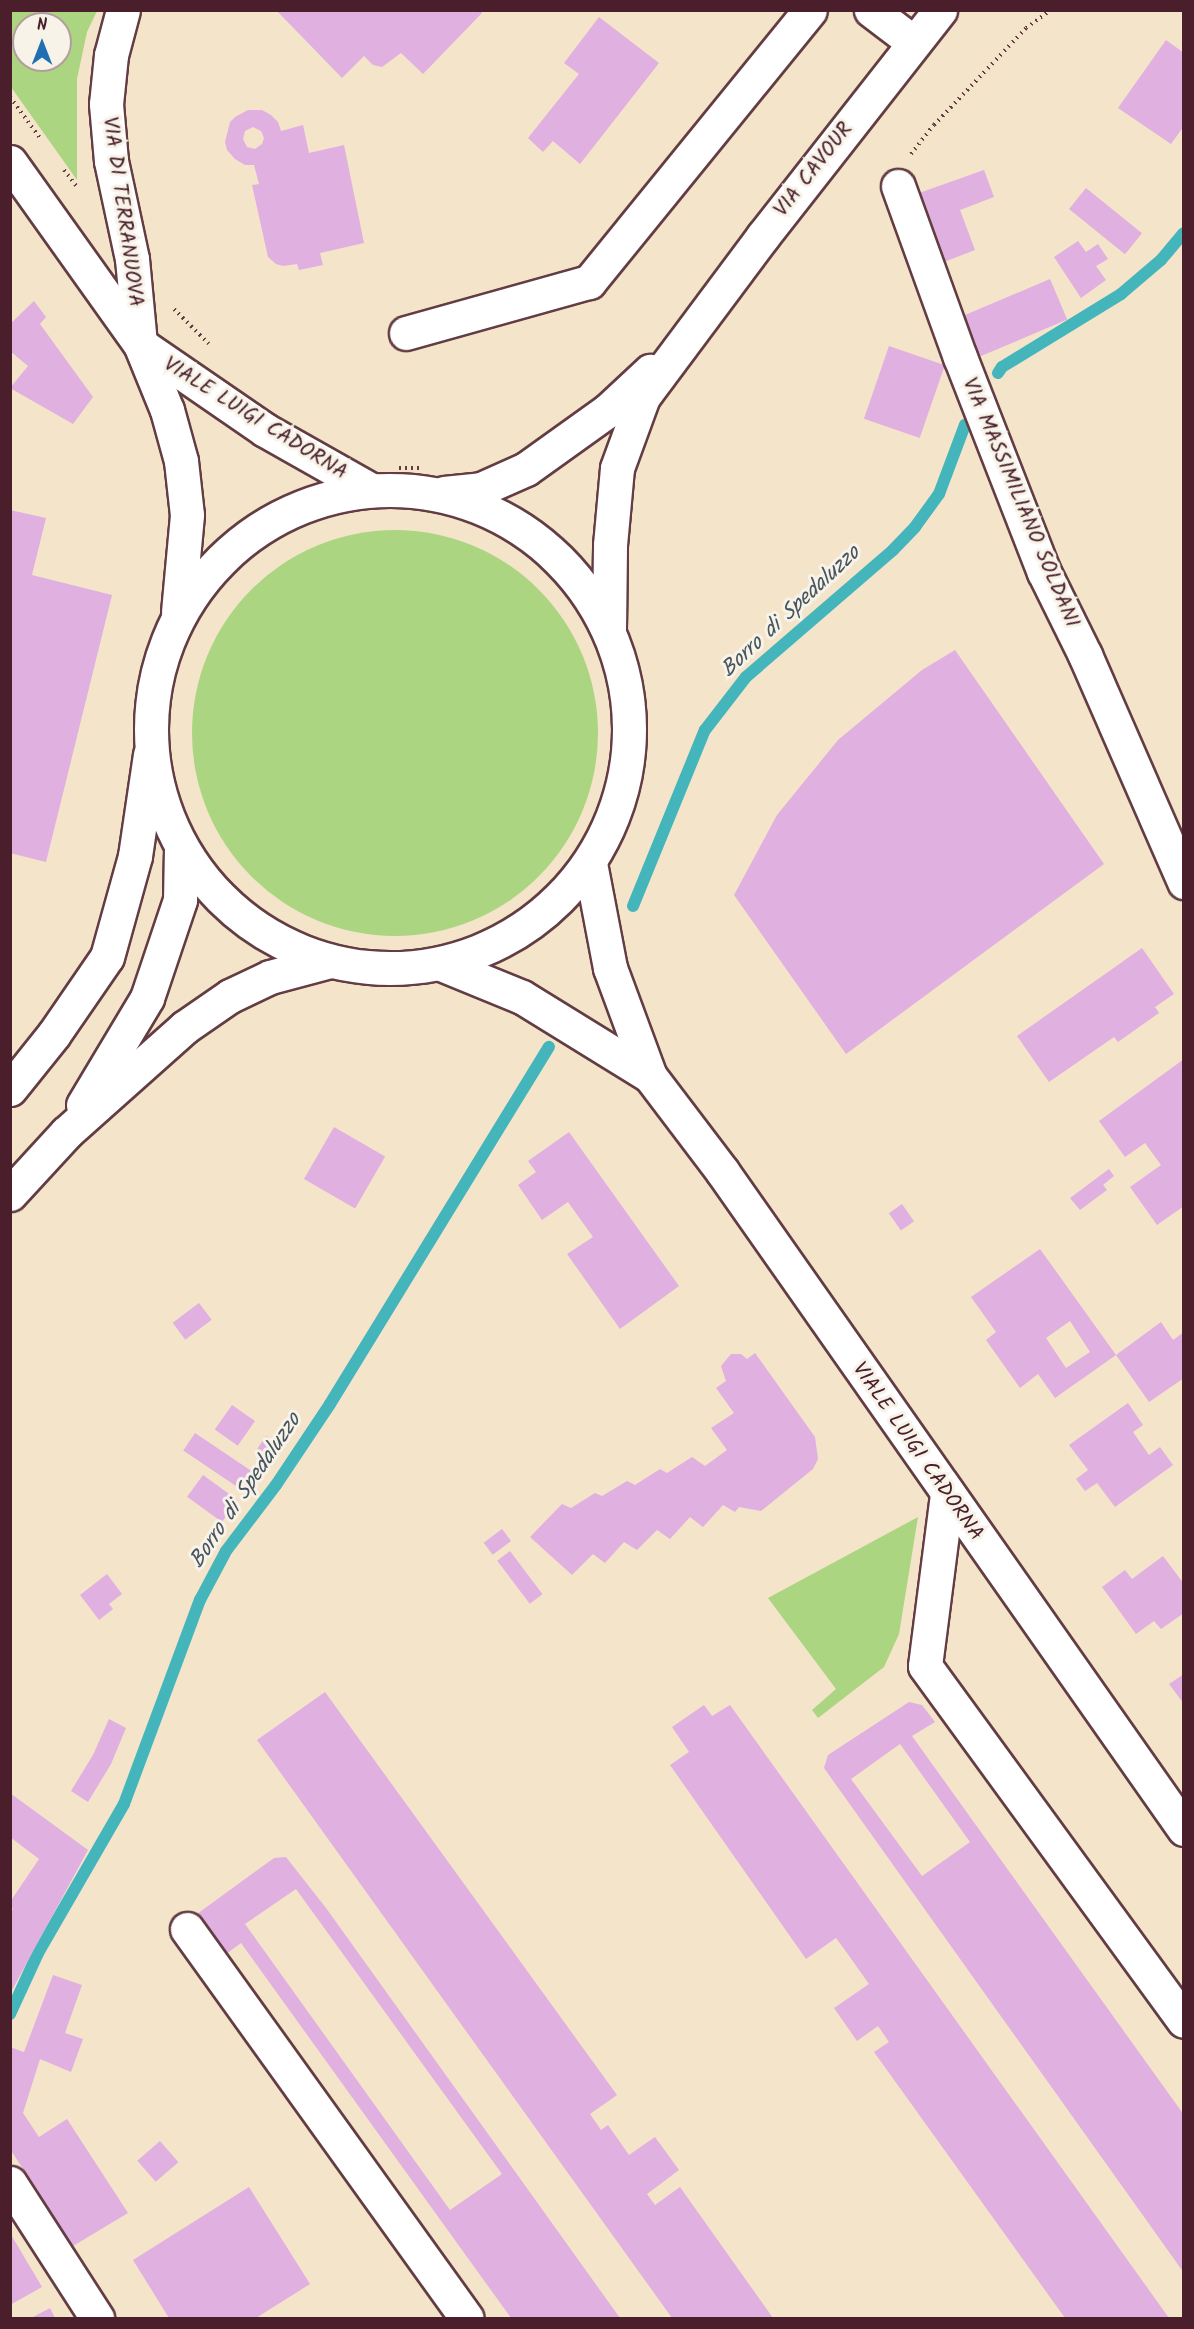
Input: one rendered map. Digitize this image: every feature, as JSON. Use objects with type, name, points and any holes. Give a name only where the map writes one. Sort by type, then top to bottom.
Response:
[{"type":"street","name":"VIA DI TERRANUOVA","points":[[123,10],[111,55],[106,104],[111,161],[132,259],[140,344]]},
{"type":"street","points":[[406,333],[589,282],[810,10]]},
{"type":"street","points":[[871,10],[913,42]]},
{"type":"street","name":"VIA CAVOUR","points":[[609,629],[611,525],[617,468],[643,397],[913,42],[940,10]]},
{"type":"street","name":"VIALE LUIGI CADORNA","points":[[10,162],[140,344],[167,410],[181,461],[187,514],[177,617]]},
{"type":"street","name":"VIA MASSIMILIANO SOLDANI","points":[[898,186],[960,357],[1044,572],[1085,655],[1184,882]]},
{"type":"street","name":"VIA CAVOUR","points":[[429,481],[481,489],[526,469],[607,411],[691,333]]},
{"type":"street","name":"VIALE LUIGI CADORNA","points":[[140,344],[265,430],[381,479]]},
{"type":"street","points":[[10,1089],[54,1034],[107,957],[135,856],[150,754],[154,684],[177,617],[212,568],[258,529],[312,502],[381,479],[429,481],[489,511],[538,540],[579,580],[609,629],[627,687],[630,748],[617,808],[590,863],[550,909],[499,943],[441,964],[385,969],[330,961],[271,938],[220,899],[181,849],[161,803],[150,754]]},
{"type":"street","points":[[66,1133],[147,998],[180,900],[181,849]]},
{"type":"street","name":"VIALE LUIGI CADORNA","points":[[590,863],[610,968],[650,1076],[722,1171],[1184,1829]]},
{"type":"street","points":[[10,1194],[66,1133],[185,1027],[230,996],[270,977],[330,961]]},
{"type":"street","name":"VIALE LUIGI CADORNA","points":[[441,964],[522,997],[650,1076]]},
{"type":"street","points":[[947,1494],[925,1666],[1184,2021]]},
{"type":"street","points":[[187,1929],[467,2319]]},
{"type":"street","points":[[10,2184],[97,2319]]},
{"type":"path","points":[[898,186],[912,151],[934,125],[1026,28],[1051,10]]},
{"type":"path","points":[[167,301],[215,351]]},
{"type":"path","points":[[381,479],[429,481]]},
{"type":"green space","points":[[10,11],[97,11],[87,32],[77,79],[77,180],[11,87]]},
{"type":"green space","points":[[395,530],[435,534],[473,545],[508,564],[539,589],[564,620],[583,655],[594,693],[598,733],[594,773],[583,811],[564,846],[539,877],[508,902],[473,921],[435,932],[395,936],[355,932],[317,921],[282,902],[251,877],[226,846],[207,811],[196,773],[192,733],[196,693],[207,655],[226,620],[251,589],[282,564],[317,545],[355,534]]},
{"type":"green space","points":[[918,1517],[899,1634],[884,1667],[818,1718],[812,1710],[836,1689],[768,1598]]},
{"type":"building","points":[[276,10],[480,10],[482,13],[423,74],[401,53],[382,67],[373,65],[364,56],[342,78]]},
{"type":"building","points":[[599,17],[659,63],[580,164],[553,141],[543,152],[528,138],[579,74],[564,63]]},
{"type":"building","points":[[1166,40],[1184,53],[1184,126],[1171,144],[1118,108]]},
{"type":"building","points":[[248,110],[262,110],[278,122],[281,131],[303,125],[309,153],[344,145],[364,243],[320,253],[323,265],[299,270],[297,264],[283,266],[276,264],[268,257],[252,185],[259,184],[254,165],[245,165],[235,159],[227,150],[225,142],[230,122]],"holes":[[[253,127],[261,131],[264,138],[262,144],[255,149],[247,147],[243,139],[245,131]]]},
{"type":"building","points":[[984,170],[994,197],[960,210],[975,250],[944,262],[919,193]]},
{"type":"building","points":[[1086,188],[1142,233],[1125,254],[1069,209]]},
{"type":"building","points":[[1078,241],[1086,252],[1098,244],[1108,259],[1096,266],[1106,280],[1081,298],[1054,257]]},
{"type":"building","points":[[1050,279],[1067,320],[977,358],[960,317]]},
{"type":"building","points":[[34,301],[46,317],[40,324],[93,397],[73,424],[10,388],[28,366],[10,351],[10,324]]},
{"type":"building","points":[[889,346],[945,365],[920,438],[864,419]]},
{"type":"building","points":[[10,510],[46,518],[32,575],[112,595],[46,862],[10,853]]},
{"type":"building","points":[[955,650],[1104,864],[846,1054],[734,895],[777,815],[838,740],[922,670]]},
{"type":"building","points":[[1142,948],[1174,994],[1155,1007],[1159,1013],[1118,1042],[1114,1037],[1049,1082],[1017,1036]]},
{"type":"building","points":[[1184,1059],[1184,1206],[1157,1225],[1130,1187],[1161,1165],[1145,1143],[1125,1157],[1099,1121]]},
{"type":"building","points":[[334,1127],[385,1156],[355,1208],[304,1179]]},
{"type":"building","points":[[569,1132],[679,1286],[620,1329],[567,1254],[593,1237],[568,1202],[542,1220],[518,1185],[536,1172],[528,1161]]},
{"type":"building","points":[[1109,1169],[1114,1176],[1103,1185],[1107,1190],[1080,1210],[1070,1198]]},
{"type":"building","points":[[902,1204],[914,1221],[901,1230],[889,1213]]},
{"type":"building","points":[[1040,1249],[1116,1355],[1055,1398],[1038,1374],[1020,1388],[986,1340],[996,1332],[971,1297]],"holes":[[[1070,1321],[1090,1352],[1066,1368],[1046,1338]]]},
{"type":"building","points":[[199,1303],[212,1320],[185,1340],[173,1323]]},
{"type":"building","points":[[1161,1322],[1173,1340],[1184,1332],[1184,1378],[1149,1402],[1116,1355]]},
{"type":"building","points":[[755,1353],[815,1437],[818,1459],[813,1469],[761,1511],[739,1507],[735,1512],[723,1505],[703,1527],[690,1517],[670,1539],[657,1530],[637,1550],[624,1542],[605,1563],[593,1554],[572,1575],[530,1537],[562,1504],[571,1508],[595,1493],[602,1496],[627,1481],[635,1485],[660,1469],[667,1473],[692,1457],[705,1466],[727,1450],[711,1428],[734,1413],[716,1388],[726,1381],[721,1366],[731,1354],[741,1354],[747,1359]]},
{"type":"building","points":[[1128,1403],[1143,1425],[1133,1432],[1149,1455],[1160,1447],[1173,1465],[1115,1507],[1097,1483],[1085,1491],[1076,1479],[1088,1470],[1069,1445]]},
{"type":"building","points":[[232,1405],[255,1421],[238,1446],[215,1430]]},
{"type":"building","points":[[195,1433],[256,1474],[244,1491],[183,1450]]},
{"type":"building","points":[[266,1436],[275,1442],[266,1455],[257,1449]]},
{"type":"building","points":[[203,1475],[238,1500],[222,1522],[187,1497]]},
{"type":"building","points":[[502,1529],[511,1541],[493,1555],[484,1543]]},
{"type":"building","points":[[510,1551],[542,1594],[530,1604],[497,1561]]},
{"type":"building","points":[[1163,1556],[1184,1584],[1184,1613],[1161,1629],[1154,1621],[1136,1634],[1102,1587],[1125,1570],[1132,1579]]},
{"type":"building","points":[[107,1574],[122,1594],[109,1604],[113,1609],[99,1620],[80,1595]]},
{"type":"building","points":[[1184,1674],[1184,1704],[1169,1684]]},
{"type":"building","points":[[325,1692],[617,2095],[590,2114],[601,2130],[608,2125],[629,2155],[655,2137],[679,2170],[647,2194],[655,2205],[680,2187],[773,2318],[672,2318],[257,1740]]},
{"type":"building","points":[[909,1702],[922,1705],[935,1722],[912,1736],[1184,2115],[1184,2273],[824,1768],[828,1755]],"holes":[[[900,1744],[970,1842],[922,1876],[851,1779]]]},
{"type":"building","points":[[704,1705],[712,1716],[730,1705],[1169,2318],[1065,2318],[874,2052],[889,2042],[878,2026],[857,2041],[834,2008],[869,1984],[847,1953],[836,1938],[806,1959],[670,1765],[689,1752],[672,1727]]},
{"type":"building","points":[[109,1719],[126,1728],[111,1764],[88,1802],[71,1791],[93,1755]]},
{"type":"building","points":[[10,1793],[88,1850],[11,1992],[10,1913],[13,1909],[10,1902],[39,1859],[10,1837]]},
{"type":"building","points":[[286,1857],[326,1908],[620,2318],[511,2318],[241,1943],[222,1957],[196,1917],[197,1914],[274,1858]],"holes":[[[296,1889],[502,2174],[450,2210],[245,1924]]]},
{"type":"building","points":[[53,1975],[82,1985],[65,2033],[83,2039],[71,2072],[40,2059],[23,2113],[39,2137],[67,2119],[128,2213],[73,2246],[10,2149],[10,2047],[24,2052]]},
{"type":"building","points":[[160,2141],[178,2162],[156,2182],[137,2161]]},
{"type":"building","points":[[249,2187],[310,2284],[256,2318],[169,2318],[133,2260]]},
{"type":"building","points":[[10,2233],[42,2287],[10,2305]]},
{"type":"building","points":[[50,2308],[55,2318],[31,2318]]},
{"type":"waterway","name":"Borro di Spedaluzzo","points":[[998,373],[1002,367],[1121,294],[1161,260],[1184,233]]},
{"type":"waterway","name":"Borro di Spedaluzzo","points":[[633,906],[705,730],[746,677],[893,550],[915,527],[939,494],[965,425]]},
{"type":"waterway","name":"Borro di Spedaluzzo","points":[[10,2014],[38,1953],[124,1804],[200,1600],[226,1551],[276,1485],[330,1404],[549,1047]]}]
